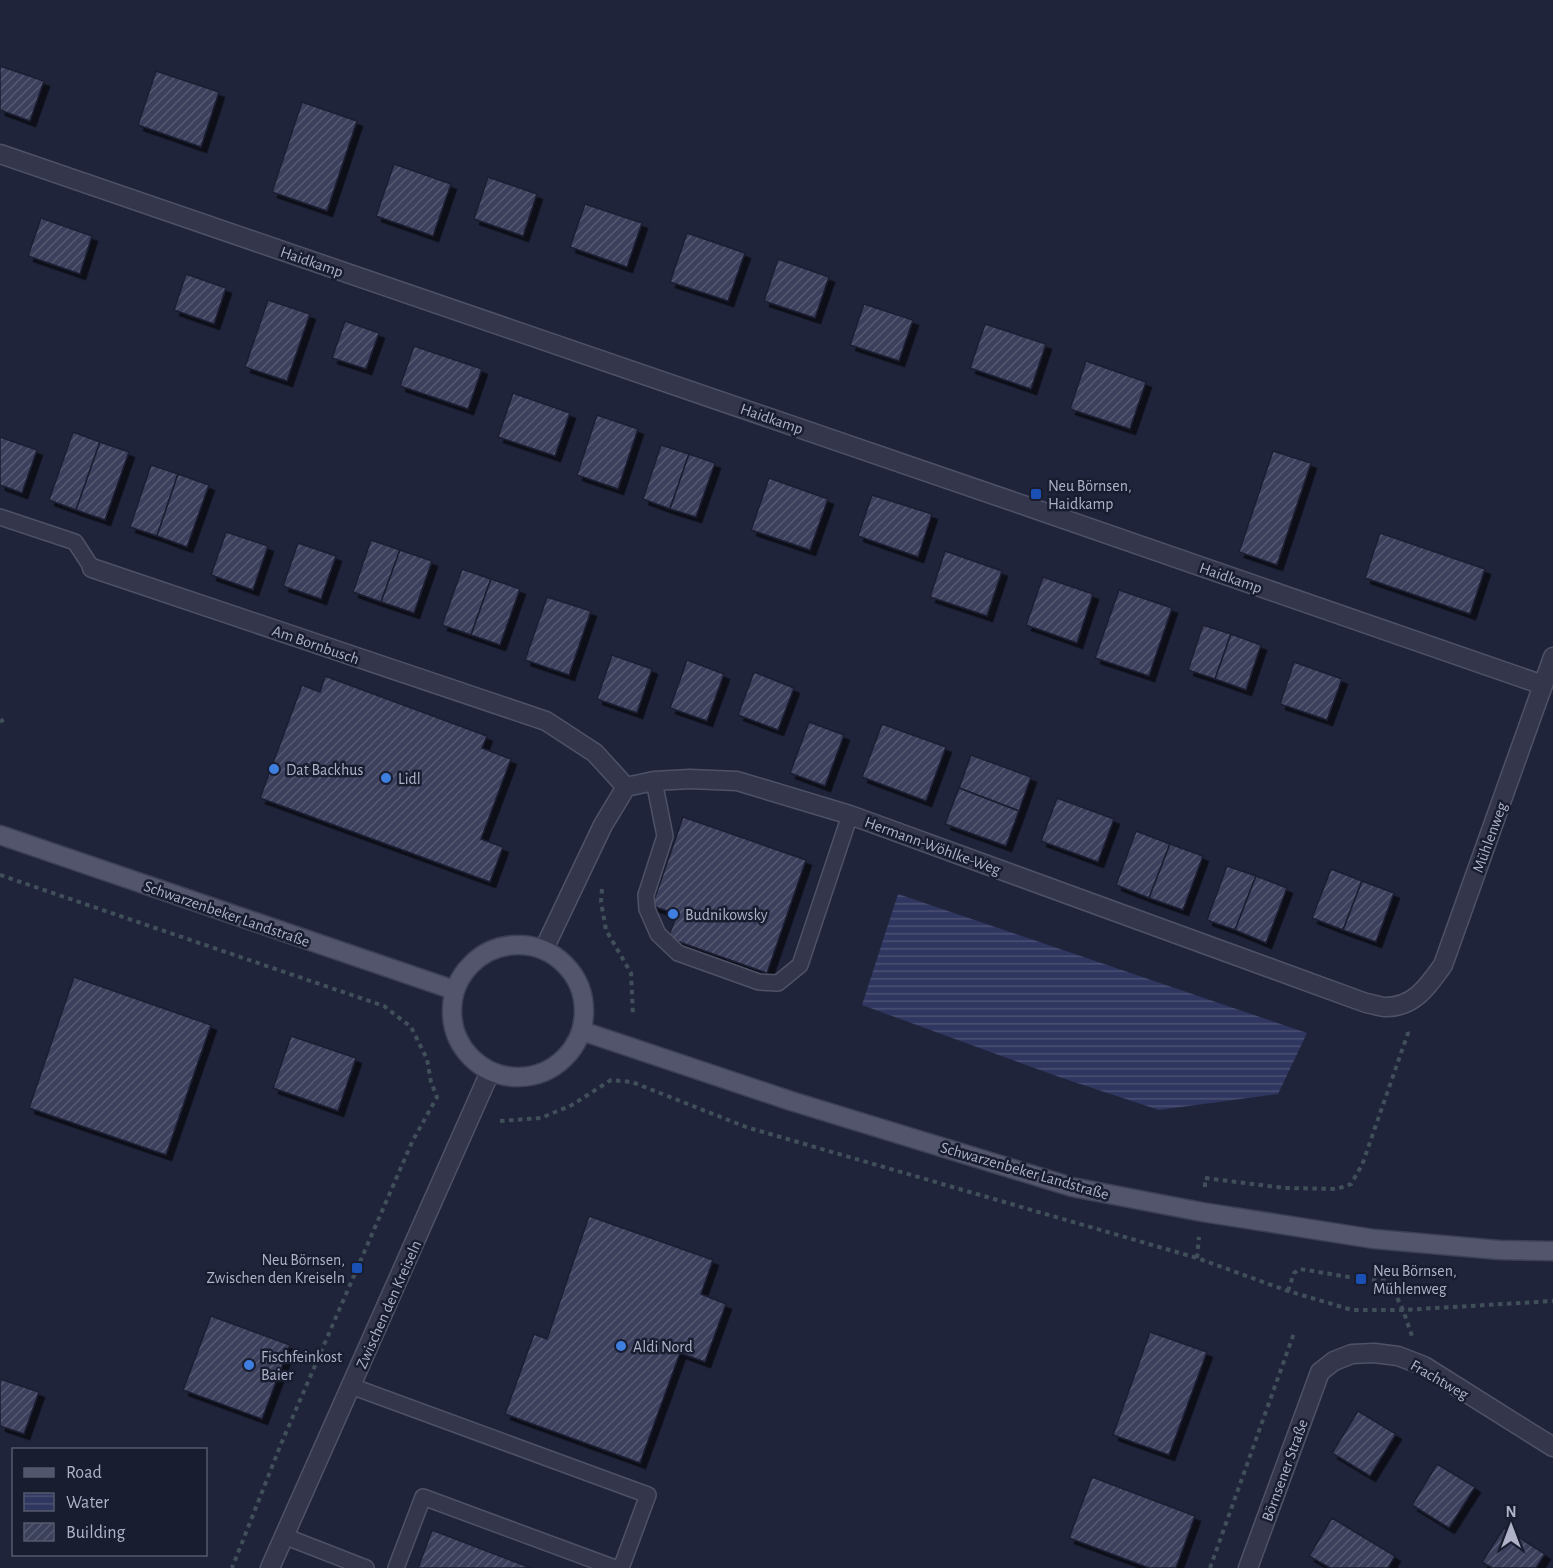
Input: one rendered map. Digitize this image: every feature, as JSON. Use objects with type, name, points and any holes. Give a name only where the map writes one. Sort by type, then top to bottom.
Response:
[{"type":"main road","name":"Schwarzenbeker Landstraße","points":[[0,835],[454,990]]},
{"type":"main road","points":[[522,945],[544,950],[561,960],[574,975],[582,992],[585,1011],[582,1031],[572,1051],[564,1059],[555,1067],[535,1076],[512,1078],[490,1072],[474,1062],[461,1047],[453,1029],[451,1010],[454,990],[464,971],[480,956],[500,947],[522,945]]},
{"type":"main road","name":"Schwarzenbeker Landstraße","points":[[582,1031],[791,1101],[1072,1187],[1203,1212],[1374,1239],[1499,1250],[1553,1251]]},
{"type":"street","name":"Haidkamp","points":[[0,154],[1543,685]]},
{"type":"street","name":"Am Bornbusch","points":[[92,568],[546,721],[595,753],[626,788]]},
{"type":"street","name":"Mühlenweg","points":[[1406,1004],[1423,992],[1443,965],[1553,657]]},
{"type":"street","name":"Hermann-Wöhlke-Weg","points":[[626,788],[654,781],[690,778],[737,781],[850,815],[1366,1003],[1385,1007],[1406,1004]]},
{"type":"street","points":[[544,950],[603,825],[626,788]]},
{"type":"street","name":"Zwischen den Kreiseln","points":[[270,1568],[490,1072]]},
{"type":"street","name":"Frachtweg","points":[[1320,1372],[1334,1361],[1352,1354],[1374,1353],[1398,1356],[1424,1366],[1553,1447]]},
{"type":"street","name":"Börnsener Straße","points":[[1248,1568],[1320,1372]]},
{"type":"lane","name":"Am Bornbusch","points":[[0,517],[75,542],[92,568]]},
{"type":"lane","points":[[654,781],[665,836],[646,895],[647,909],[658,934],[678,953],[759,982],[778,983],[800,965],[850,815]]},
{"type":"lane","points":[[351,1386],[648,1495],[621,1568]]},
{"type":"lane","points":[[396,1568],[423,1497],[615,1568]]},
{"type":"lane","points":[[284,1536],[366,1568]]},
{"type":"path","points":[[0,875],[384,1006],[411,1027],[427,1059],[430,1083],[437,1097],[412,1142],[281,1444],[232,1568]]},
{"type":"path","points":[[602,883],[601,902],[606,930],[631,973],[633,1016]]},
{"type":"path","points":[[1203,1212],[1205,1178],[1284,1188],[1337,1189],[1352,1184],[1362,1165],[1408,1032],[1406,1004]]},
{"type":"path","points":[[500,1121],[541,1118],[572,1105],[611,1080],[632,1082],[746,1127],[1197,1258],[1287,1291],[1352,1310],[1403,1310],[1553,1301]]},
{"type":"path","points":[[1287,1291],[1294,1273],[1300,1269],[1389,1281],[1403,1310]]},
{"type":"path","points":[[1210,1568],[1294,1333]]},
{"type":"water","points":[[898,894],[1307,1033],[1278,1094],[1159,1110],[1062,1078],[862,1005]]},
{"type":"building","points":[[0,66],[44,81],[30,121],[0,110]]},
{"type":"building","points":[[156,71],[219,92],[201,147],[138,125]]},
{"type":"building","points":[[302,102],[357,121],[327,211],[272,192]]},
{"type":"building","points":[[394,164],[451,184],[433,236],[376,216]]},
{"type":"building","points":[[488,177],[537,194],[523,236],[474,219]]},
{"type":"building","points":[[585,204],[642,223],[627,267],[570,247]]},
{"type":"building","points":[[41,218],[92,236],[80,274],[28,256]]},
{"type":"building","points":[[687,233],[745,253],[728,301],[670,282]]},
{"type":"building","points":[[778,259],[829,277],[815,318],[764,301]]},
{"type":"building","points":[[186,274],[226,288],[214,324],[174,310]]},
{"type":"building","points":[[268,300],[310,314],[287,381],[245,367]]},
{"type":"building","points":[[864,304],[913,320],[899,361],[850,345]]},
{"type":"building","points":[[345,321],[379,333],[366,369],[332,358]]},
{"type":"building","points":[[985,324],[1046,344],[1031,389],[970,368]]},
{"type":"building","points":[[414,346],[482,369],[468,409],[400,386]]},
{"type":"building","points":[[1086,361],[1146,382],[1130,429],[1070,409]]},
{"type":"building","points":[[513,393],[570,413],[555,456],[498,437]]},
{"type":"building","points":[[597,415],[638,429],[618,489],[577,475]]},
{"type":"building","points":[[73,432],[100,442],[76,510],[49,500]]},
{"type":"building","points":[[0,437],[37,450],[22,493],[0,485]]},
{"type":"building","points":[[100,442],[129,452],[105,520],[76,510]]},
{"type":"building","points":[[661,445],[689,454],[670,509],[643,499]]},
{"type":"building","points":[[1273,451],[1311,463],[1277,565],[1239,552]]},
{"type":"building","points":[[689,454],[715,463],[696,517],[670,509]]},
{"type":"building","points":[[151,465],[178,474],[157,536],[130,527]]},
{"type":"building","points":[[178,474],[209,485],[187,547],[157,536]]},
{"type":"building","points":[[769,478],[828,499],[810,550],[751,530]]},
{"type":"building","points":[[872,495],[932,514],[918,557],[858,536]]},
{"type":"building","points":[[226,532],[268,546],[253,590],[211,575]]},
{"type":"building","points":[[1380,533],[1485,569],[1470,614],[1365,578]]},
{"type":"building","points":[[371,540],[400,550],[381,602],[353,592]]},
{"type":"building","points":[[298,543],[336,556],[321,599],[283,586]]},
{"type":"building","points":[[400,550],[432,561],[414,613],[381,602]]},
{"type":"building","points":[[945,551],[1002,571],[987,616],[930,597]]},
{"type":"building","points":[[462,569],[491,579],[471,635],[442,625]]},
{"type":"building","points":[[1043,577],[1093,594],[1077,643],[1026,625]]},
{"type":"building","points":[[491,579],[520,589],[500,645],[471,635]]},
{"type":"building","points":[[1119,590],[1172,608],[1149,676],[1095,658]]},
{"type":"building","points":[[547,597],[591,611],[569,675],[525,660]]},
{"type":"building","points":[[1203,625],[1231,634],[1215,679],[1188,670]]},
{"type":"building","points":[[1231,634],[1261,645],[1246,690],[1215,679]]},
{"type":"building","points":[[612,655],[652,669],[637,713],[597,699]]},
{"type":"building","points":[[687,660],[724,674],[707,721],[670,708]]},
{"type":"building","points":[[1294,662],[1342,679],[1327,720],[1280,704]]},
{"type":"building","points":[[754,672],[794,688],[778,730],[738,715]]},
{"type":"building","name":"Lidl","points":[[325,676],[487,736],[482,748],[511,759],[481,839],[503,847],[490,882],[260,798],[302,685],[320,692]]},
{"type":"building","points":[[809,722],[844,735],[825,786],[790,773]]},
{"type":"building","points":[[882,724],[946,747],[926,801],[862,777]]},
{"type":"building","points":[[971,755],[1031,777],[1019,811],[959,788]]},
{"type":"building","points":[[959,788],[1019,811],[1006,846],[945,824]]},
{"type":"building","points":[[1057,798],[1114,819],[1098,862],[1041,841]]},
{"type":"building","points":[[683,817],[806,860],[767,973],[668,938],[677,914],[652,906]]},
{"type":"building","points":[[1136,831],[1170,844],[1149,898],[1116,885]]},
{"type":"building","points":[[1170,844],[1203,856],[1183,910],[1149,898]]},
{"type":"building","points":[[1227,866],[1256,876],[1235,930],[1207,920]]},
{"type":"building","points":[[1331,869],[1362,881],[1343,930],[1312,918]]},
{"type":"building","points":[[1256,876],[1287,888],[1266,943],[1235,930]]},
{"type":"building","points":[[1362,881],[1394,893],[1376,942],[1343,930]]},
{"type":"building","points":[[74,977],[211,1025],[166,1155],[29,1108]]},
{"type":"building","points":[[291,1036],[356,1058],[338,1111],[273,1088]]},
{"type":"building","name":"Aldi Nord","points":[[589,1216],[713,1260],[701,1294],[726,1304],[705,1362],[680,1353],[640,1463],[505,1414],[534,1334],[547,1339]]},
{"type":"building","points":[[211,1316],[290,1345],[262,1419],[183,1390]]},
{"type":"building","points":[[1150,1332],[1207,1352],[1169,1455],[1113,1435]]},
{"type":"building","points":[[0,1379],[39,1392],[24,1434],[0,1426]]},
{"type":"building","points":[[1358,1411],[1396,1434],[1370,1476],[1332,1453]]},
{"type":"building","points":[[1437,1464],[1475,1487],[1449,1528],[1412,1505]]},
{"type":"building","points":[[1092,1477],[1195,1516],[1176,1568],[1149,1568],[1069,1538]]},
{"type":"building","points":[[1332,1518],[1395,1556],[1388,1568],[1330,1568],[1309,1556]]},
{"type":"building","points":[[1504,1528],[1545,1554],[1536,1568],[1492,1568],[1482,1562]]},
{"type":"building","points":[[432,1530],[531,1568],[418,1568]]},
{"type":"place","name":"Neu Börnsen, Haidkamp","points":[[1036,494]]},
{"type":"place","name":"Dat Backhus","points":[[274,769]]},
{"type":"place","name":"Lidl","points":[[386,778]]},
{"type":"place","name":"Budnikowsky","points":[[673,914]]},
{"type":"place","name":"Neu Börnsen, Zwischen den Kreiseln","points":[[357,1268]]},
{"type":"place","name":"Neu Börnsen, Mühlenweg","points":[[1361,1279]]},
{"type":"place","name":"Aldi Nord","points":[[621,1346]]},
{"type":"place","name":"Fischfeinkost Baier","points":[[249,1365]]}]
